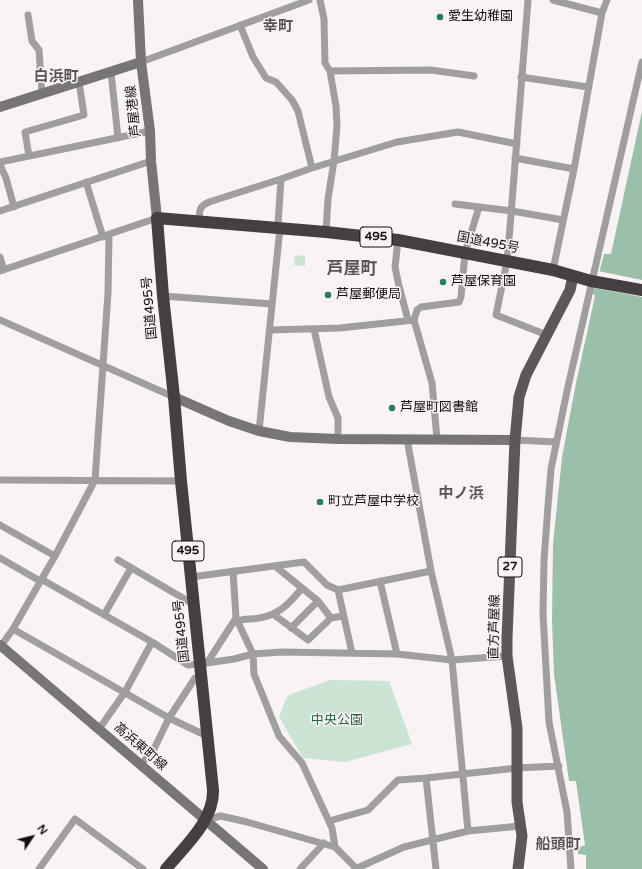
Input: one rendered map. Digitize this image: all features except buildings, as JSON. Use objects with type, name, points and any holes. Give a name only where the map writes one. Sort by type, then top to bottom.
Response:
[{"type":"highway","name":"国道495号","points":[[166,869],[197,832],[211,809],[214,801],[201,678],[203,664],[193,604],[163,296],[157,218],[326,232],[398,240],[553,270],[591,281],[642,290]]},
{"type":"main road","name":"芦屋港線","points":[[138,0],[141,62],[150,131],[151,161],[157,218]]},
{"type":"main road","points":[[0,107],[141,62]]},
{"type":"main road","name":"直方芦屋線","points":[[518,869],[522,836],[517,802],[517,728],[507,656],[515,440],[519,397],[526,375],[570,290],[573,276]]},
{"type":"main road","points":[[174,397],[229,422],[259,431],[290,437],[338,440],[515,440]]},
{"type":"main road","name":"高浜東町線","points":[[0,646],[263,869]]},
{"type":"street","points":[[141,62],[309,0]]},
{"type":"street","points":[[320,0],[324,19],[324,63],[330,71],[336,106],[337,126],[334,161],[328,199],[326,232]]},
{"type":"street","points":[[528,0],[512,211],[506,261],[496,315],[547,335]]},
{"type":"street","points":[[553,0],[602,13]]},
{"type":"street","points":[[553,270],[574,169],[602,13],[607,0]]},
{"type":"street","points":[[28,15],[32,42],[39,50],[42,94]]},
{"type":"street","points":[[240,25],[253,57],[266,78],[276,82],[292,100],[298,110],[312,168]]},
{"type":"street","points":[[571,869],[567,812],[549,722],[543,614],[544,560],[551,469],[591,281],[642,62]]},
{"type":"street","points":[[330,71],[431,70],[474,76]]},
{"type":"street","points":[[111,72],[118,138]]},
{"type":"street","points":[[521,77],[588,87]]},
{"type":"street","points":[[29,156],[26,132],[84,115],[79,82]]},
{"type":"street","points":[[0,162],[150,131]]},
{"type":"street","points":[[199,221],[200,209],[202,205],[312,168],[397,142],[458,132],[517,144]]},
{"type":"street","points":[[515,158],[574,169]]},
{"type":"street","points":[[0,211],[151,161]]},
{"type":"street","points":[[0,165],[6,178],[14,207]]},
{"type":"street","points":[[259,431],[280,228],[278,224],[281,179]]},
{"type":"street","points":[[0,646],[13,629],[55,556],[95,480],[108,292],[106,236],[86,182]]},
{"type":"street","points":[[455,204],[512,211],[564,220]]},
{"type":"street","points":[[411,320],[420,307],[459,302],[461,297],[465,253],[479,207]]},
{"type":"street","points":[[0,257],[2,270],[157,218]]},
{"type":"street","points":[[398,240],[396,267],[399,286],[432,383],[437,439]]},
{"type":"street","points":[[163,296],[272,304]]},
{"type":"street","points":[[0,320],[174,397]]},
{"type":"street","points":[[270,330],[340,328],[411,320]]},
{"type":"street","points":[[314,329],[329,398],[338,418],[338,440]]},
{"type":"street","points":[[407,439],[431,571],[452,660],[468,831]]},
{"type":"street","points":[[515,440],[556,442]]},
{"type":"street","points":[[0,480],[181,481]]},
{"type":"street","points":[[0,525],[55,556]]},
{"type":"street","points":[[0,558],[152,642],[188,665],[234,659],[253,654],[282,652],[397,654],[452,660],[507,656]]},
{"type":"street","points":[[118,560],[193,604]]},
{"type":"street","points":[[191,577],[304,562],[327,585],[338,590],[431,571]]},
{"type":"street","points":[[275,566],[318,602],[331,618]]},
{"type":"street","points":[[104,615],[131,568]]},
{"type":"street","points":[[233,571],[237,619],[253,654],[254,674],[278,736],[302,763],[332,828],[335,846]]},
{"type":"street","points":[[380,581],[397,654]]},
{"type":"street","points":[[237,619],[259,619],[273,614],[287,606],[302,588]]},
{"type":"street","points":[[338,590],[352,653]]},
{"type":"street","points":[[291,628],[318,602]]},
{"type":"street","points":[[273,614],[308,640],[331,618],[343,616]]},
{"type":"street","points":[[203,664],[237,619]]},
{"type":"street","points":[[13,629],[169,718],[207,736]]},
{"type":"street","points":[[99,729],[125,692],[152,642]]},
{"type":"street","points":[[141,764],[153,751],[169,718],[195,678],[201,678]]},
{"type":"street","points":[[329,821],[368,810],[398,780],[517,768],[559,766]]},
{"type":"street","points":[[426,778],[436,869]]},
{"type":"street","points":[[204,820],[221,816],[335,846],[356,868],[404,847],[468,831],[520,826]]},
{"type":"street","points":[[39,869],[75,819],[143,869]]},
{"type":"street","points":[[300,869],[324,843]]},
{"type":"green space","points":[[295,255],[305,256],[305,266],[294,265]]},
{"type":"green space","name":"中央公園","points":[[330,680],[389,681],[412,744],[345,762],[303,758],[279,717],[286,698],[289,695]]},
{"type":"shaded area","points":[[642,111],[642,869],[586,869],[586,855],[578,854],[578,848],[585,845],[576,781],[569,781],[554,674],[552,621],[553,544],[562,457],[595,296],[588,288],[598,277],[604,254],[611,254]]},
{"type":"pier","points":[[598,271],[642,280],[642,297],[589,287]]},
{"type":"place","name":"愛生幼稚園","points":[[440,17]]},
{"type":"place","name":"芦屋保育園","points":[[443,282]]},
{"type":"place","name":"芦屋郵便局","points":[[328,295]]},
{"type":"place","name":"芦屋町図書館","points":[[392,408]]},
{"type":"place","name":"町立芦屋中学校","points":[[320,502]]},
{"type":"district","name":"幸町","points":[[278,27]]},
{"type":"district","name":"白浜町","points":[[56,77]]},
{"type":"district","name":"芦屋町","points":[[352,270]]},
{"type":"district","name":"中ノ浜","points":[[461,494]]},
{"type":"district","name":"船頭町","points":[[558,845]]}]
